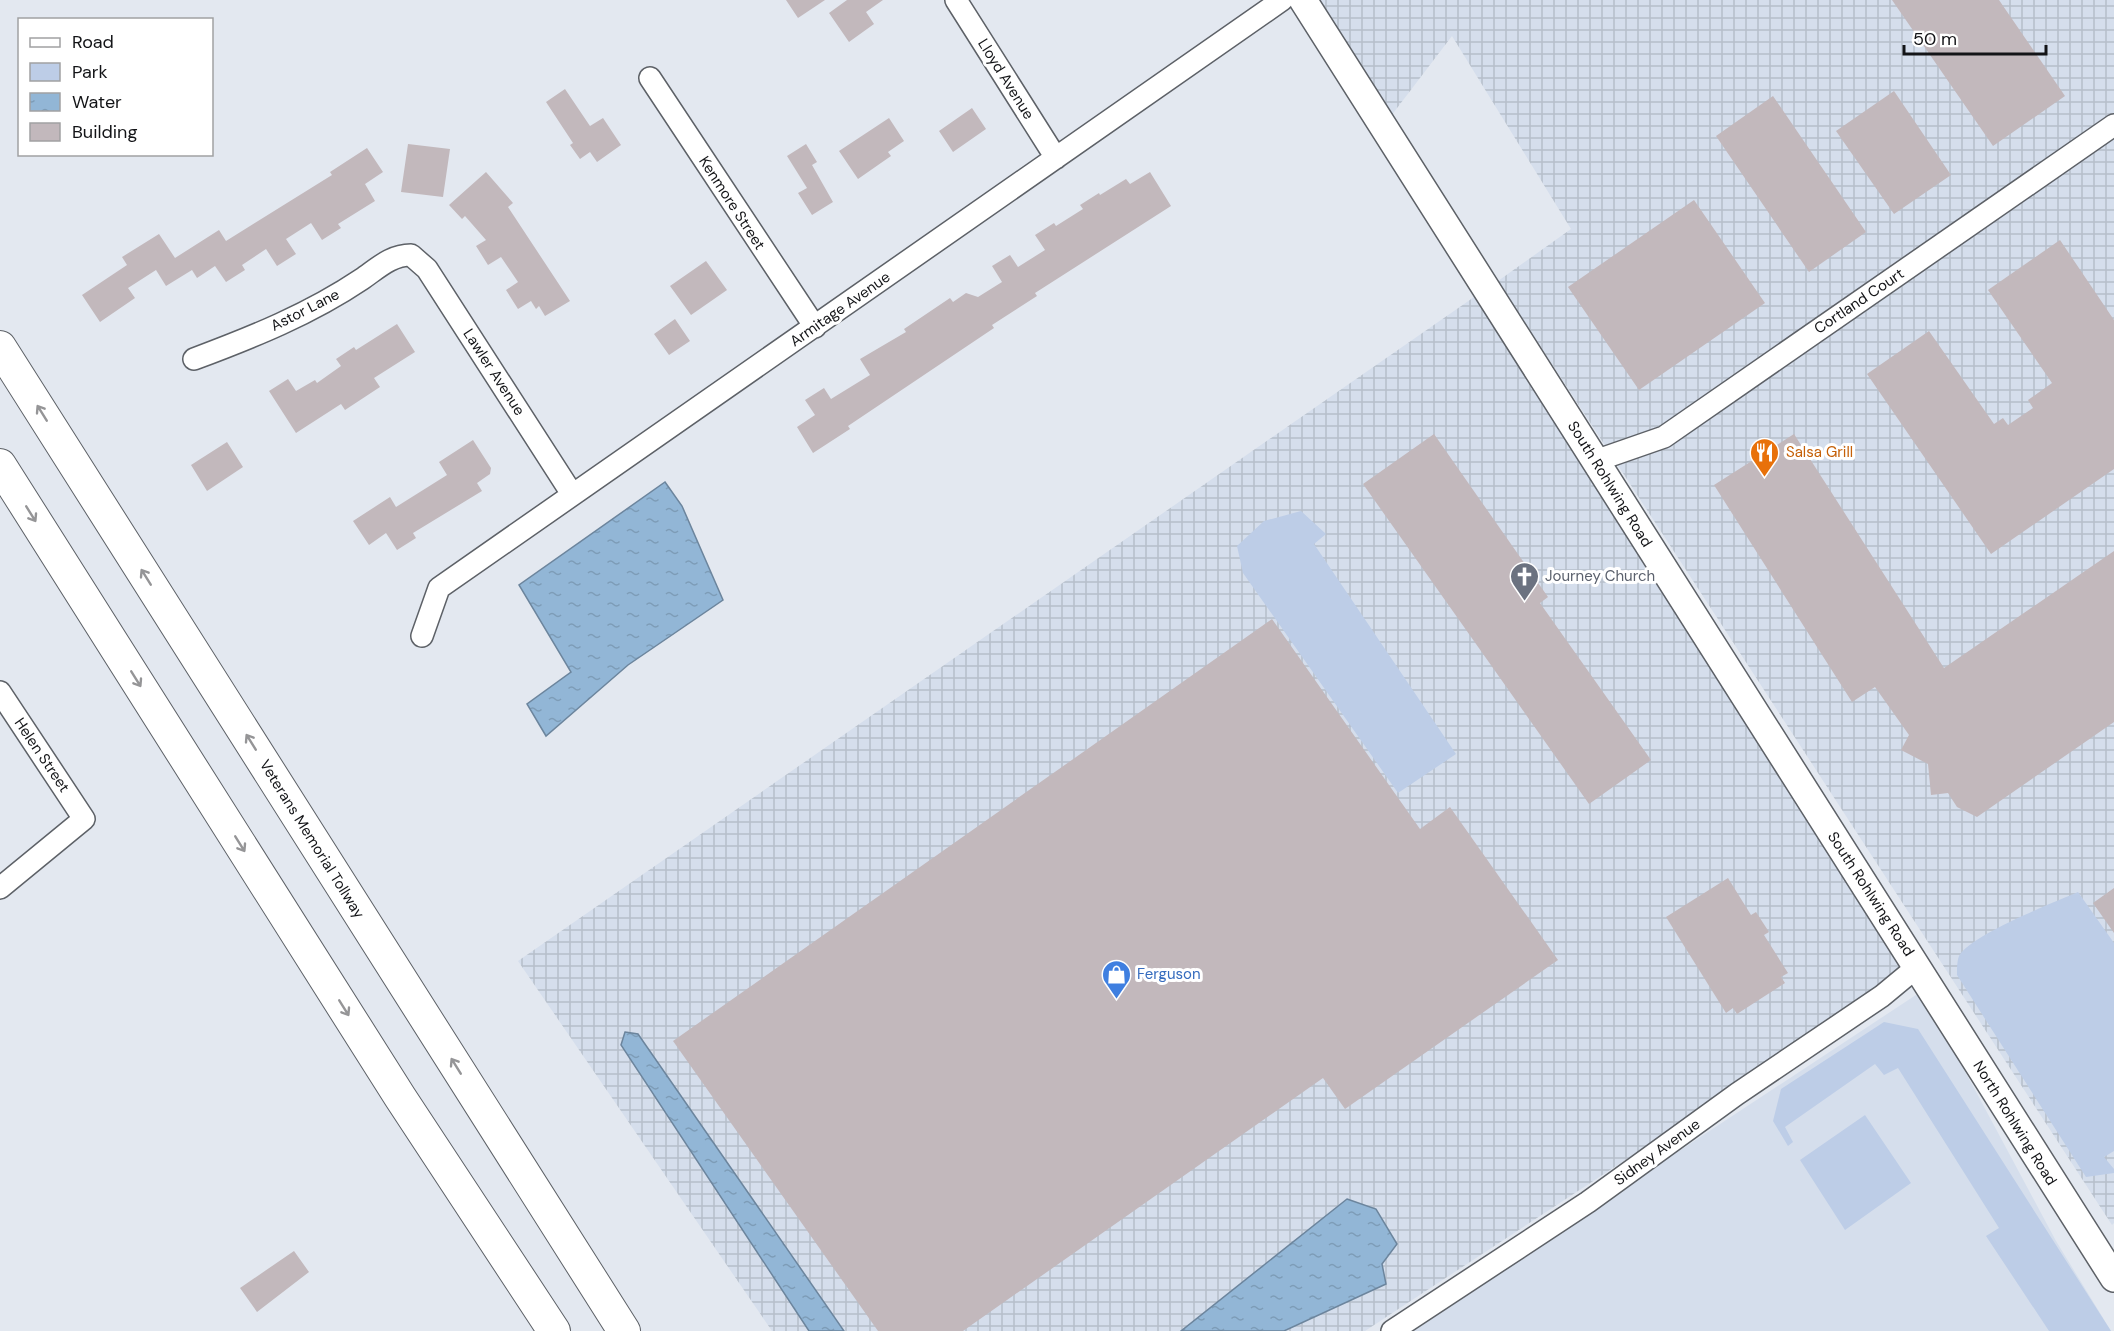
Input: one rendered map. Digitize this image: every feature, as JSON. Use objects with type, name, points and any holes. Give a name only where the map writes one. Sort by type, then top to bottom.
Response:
[{"type":"highway","name":"Veterans Memorial Tollway","points":[[0,347],[624,1331]]},
{"type":"highway","points":[[0,465],[400,1097],[554,1331]]},
{"type":"highway","points":[[488,1116],[647,1331]]},
{"type":"main road","name":"South Rohlwing Road","points":[[1303,0],[1917,967]]},
{"type":"main road","name":"North Rohlwing Road","points":[[1917,967],[2114,1278]]},
{"type":"street","name":"Lloyd Avenue","points":[[956,0],[1056,158]]},
{"type":"street","name":"Armitage Avenue","points":[[422,636],[439,588],[1282,0]]},
{"type":"street","name":"Kenmore Street","points":[[650,78],[815,327]]},
{"type":"street","name":"Cortland Court","points":[[1595,461],[1664,438],[2114,125]]},
{"type":"street","name":"Astor Lane","points":[[194,359],[293,319],[337,295],[387,261],[411,255]]},
{"type":"street","name":"Lawler Avenue","points":[[411,255],[427,269],[572,494]]},
{"type":"street","name":"Helen Street","points":[[0,692],[84,819],[0,888]]},
{"type":"street","name":"Sidney Avenue","points":[[1392,1331],[1588,1202],[1737,1094],[1882,996],[1917,967]]},
{"type":"shaded area","points":[[1317,0],[2114,0],[2114,1223],[2112,1225],[1498,281],[1571,229],[1452,36],[1391,116]]},
{"type":"shaded area","points":[[1477,295],[1908,974],[1365,1331],[772,1331],[518,961]]},
{"type":"shaded area","points":[[1922,991],[2056,1241],[2111,1331],[1406,1331]]},
{"type":"green space","points":[[1301,511],[1326,534],[1314,544],[1456,754],[1398,793],[1243,573],[1237,546],[1264,521]]},
{"type":"green space","points":[[2078,892],[2114,943],[2114,1151],[2104,1157],[2114,1169],[2114,1173],[2086,1177],[1957,975],[1959,956],[1980,938],[2014,920]]},
{"type":"green space","points":[[1884,1022],[1918,1029],[2111,1331],[2049,1331],[1986,1236],[1999,1228],[1898,1068],[1884,1075],[1875,1064],[1785,1127],[1793,1142],[1788,1146],[1773,1121],[1781,1089]]},
{"type":"green space","points":[[1865,1115],[1911,1183],[1845,1230],[1800,1160]]},
{"type":"water","points":[[665,482],[682,506],[723,600],[628,665],[546,736],[527,704],[571,672],[519,585]]},
{"type":"water","points":[[625,1032],[638,1034],[844,1331],[809,1331],[621,1045]]},
{"type":"water","points":[[1347,1199],[1376,1209],[1397,1244],[1382,1264],[1386,1284],[1284,1331],[1181,1331]]},
{"type":"building","points":[[786,0],[825,0],[798,18]]},
{"type":"building","points":[[847,0],[883,0],[866,12],[874,24],[849,42],[829,13]]},
{"type":"building","points":[[1892,0],[1999,0],[2065,96],[1993,146]]},
{"type":"building","points":[[565,89],[590,126],[603,118],[621,145],[597,162],[590,152],[580,159],[570,145],[573,143],[546,102]]},
{"type":"building","points":[[1894,91],[1951,175],[1894,214],[1836,131]]},
{"type":"building","points":[[1773,96],[1866,232],[1809,272],[1716,136]]},
{"type":"building","points":[[972,108],[986,129],[953,152],[939,131]]},
{"type":"building","points":[[889,118],[904,141],[888,152],[891,156],[858,179],[839,151]]},
{"type":"building","points":[[408,144],[450,149],[443,197],[401,192]]},
{"type":"building","points":[[806,144],[817,162],[812,165],[833,202],[812,215],[798,193],[807,188],[787,156]]},
{"type":"building","points":[[367,148],[383,172],[365,184],[375,201],[338,224],[341,228],[322,240],[311,223],[286,239],[296,254],[277,266],[266,249],[242,265],[245,270],[226,282],[215,266],[197,278],[192,270],[166,286],[156,270],[128,288],[135,298],[100,322],[82,295],[127,265],[122,257],[159,234],[175,258],[219,230],[226,241],[332,175],[330,172]]},
{"type":"building","points":[[486,172],[513,203],[508,207],[570,301],[545,316],[539,306],[536,309],[531,301],[518,309],[506,290],[518,282],[501,257],[488,265],[476,246],[486,240],[465,216],[462,219],[449,205]]},
{"type":"building","points":[[1150,172],[1171,206],[1035,293],[1037,296],[992,325],[994,328],[848,426],[850,429],[813,453],[797,427],[815,415],[805,400],[824,388],[831,399],[870,375],[860,359],[906,332],[904,329],[950,298],[953,302],[966,293],[978,297],[1002,282],[992,266],[1010,255],[1018,267],[1045,250],[1035,235],[1054,223],[1056,226],[1083,209],[1080,205],[1099,193],[1100,195],[1126,179],[1130,184]]},
{"type":"building","points":[[1694,200],[1765,303],[1639,390],[1568,287]]},
{"type":"building","points":[[2060,240],[2114,320],[2114,469],[1991,554],[1867,374],[1929,331],[1994,424],[2003,418],[2008,425],[2033,408],[2028,400],[2052,383],[1988,290]]},
{"type":"building","points":[[706,261],[727,290],[691,315],[670,286]]},
{"type":"building","points":[[675,319],[690,341],[669,355],[654,334]]},
{"type":"building","points":[[397,324],[415,352],[374,378],[380,387],[345,410],[341,404],[296,433],[269,391],[288,379],[296,391],[315,380],[317,383],[341,366],[336,359],[354,347],[356,350]]},
{"type":"building","points":[[1434,434],[1548,597],[1540,603],[1651,760],[1589,804],[1363,484]]},
{"type":"building","points":[[1794,434],[1944,668],[2114,551],[2114,722],[1977,817],[1957,807],[1948,793],[1931,795],[1928,764],[1901,750],[1909,735],[1875,687],[1852,702],[1714,485]]},
{"type":"building","points":[[473,440],[491,468],[490,474],[477,483],[482,491],[413,533],[416,538],[397,550],[386,533],[369,545],[353,521],[390,497],[396,507],[447,475],[439,462]]},
{"type":"building","points":[[227,442],[243,467],[207,491],[191,465]]},
{"type":"building","name":"Ferguson","points":[[1272,619],[1420,829],[1450,807],[1558,960],[1345,1109],[1323,1078],[963,1331],[878,1331],[673,1041]]},
{"type":"building","points":[[1728,878],[1751,915],[1756,912],[1769,932],[1764,935],[1788,973],[1781,977],[1785,983],[1737,1014],[1733,1008],[1726,1013],[1666,917]]},
{"type":"building","points":[[2114,888],[2114,933],[2093,903]]},
{"type":"building","points":[[294,1251],[309,1272],[257,1312],[240,1288]]},
{"type":"place","name":"Salsa Grill","points":[[1765,478]]},
{"type":"place","name":"Journey Church","points":[[1524,602]]},
{"type":"place","name":"Ferguson","points":[[1116,1000]]}]
